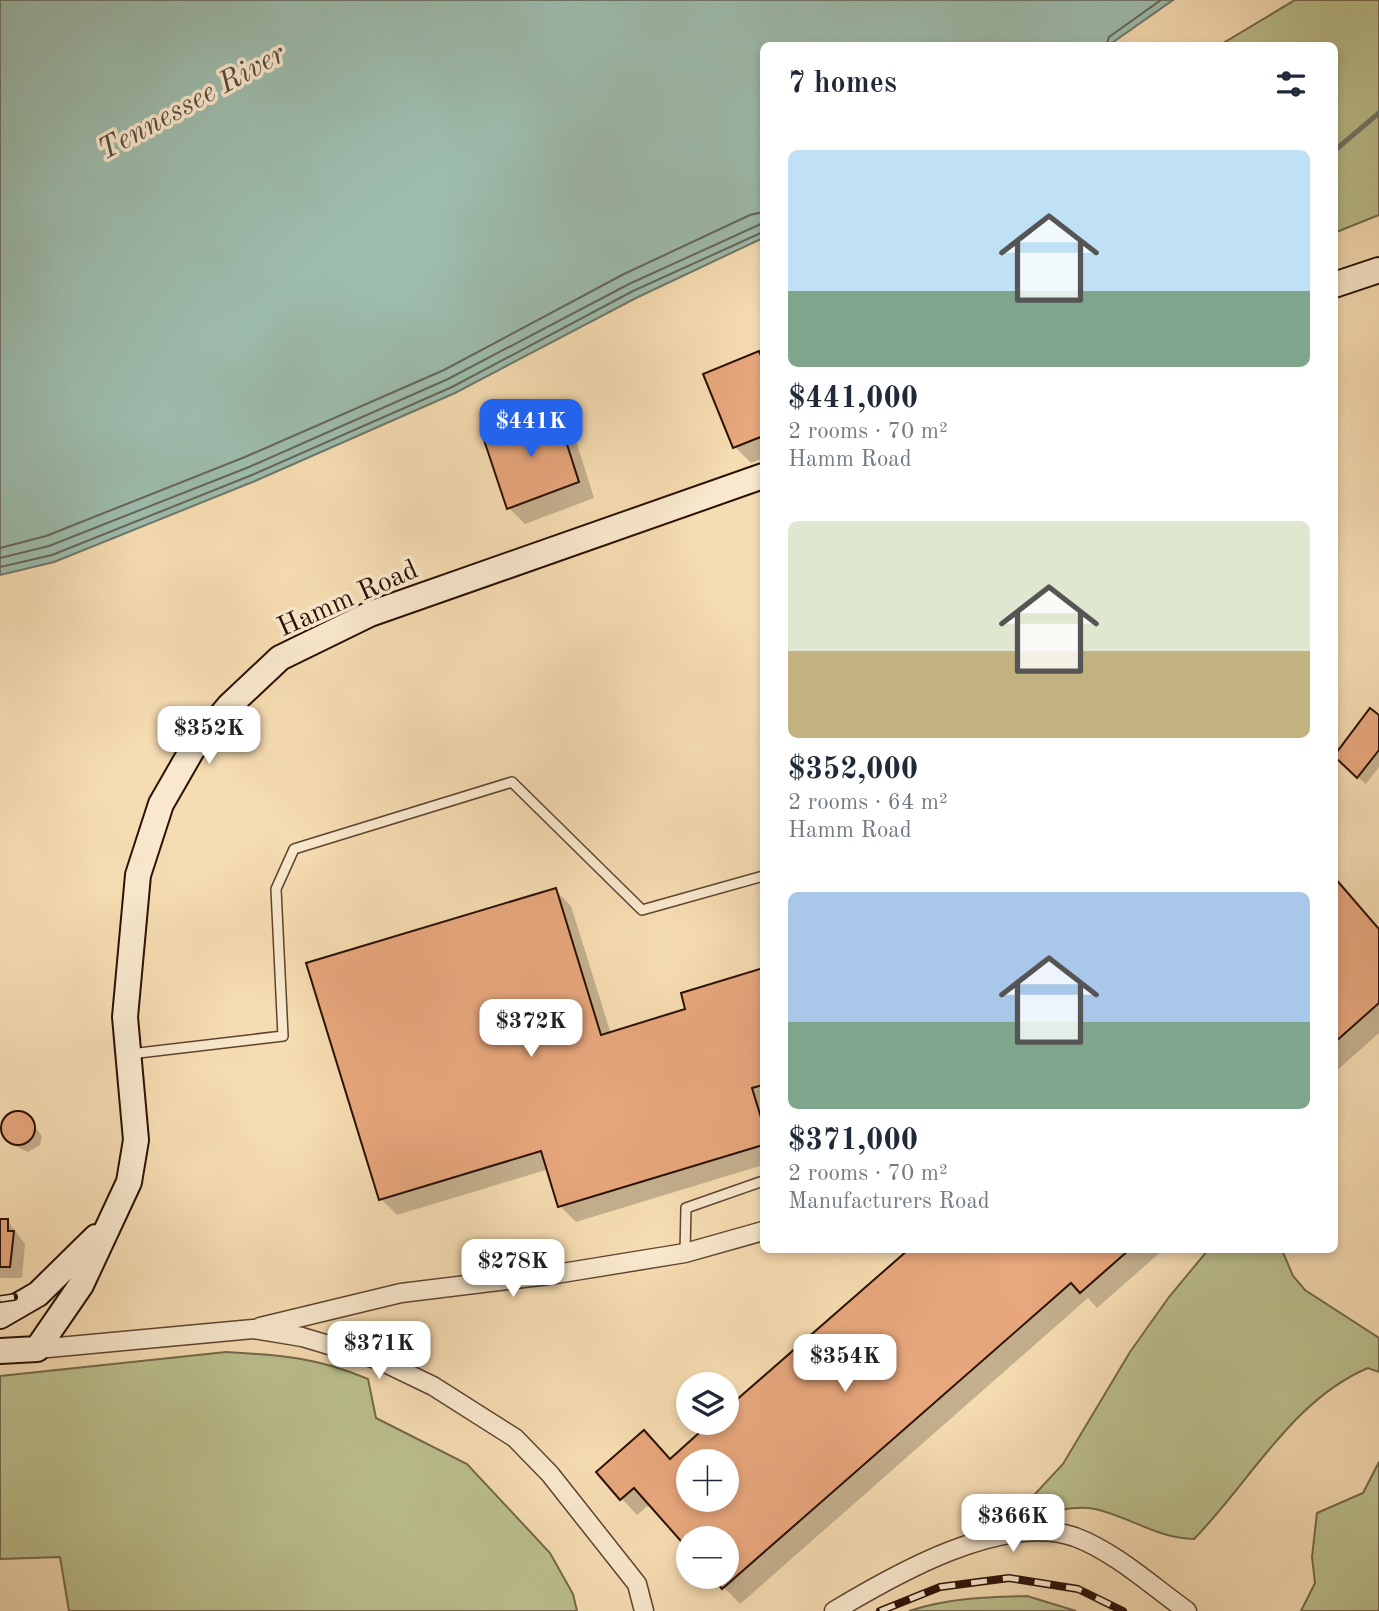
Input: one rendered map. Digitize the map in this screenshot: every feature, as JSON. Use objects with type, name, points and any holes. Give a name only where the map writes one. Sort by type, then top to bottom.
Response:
[{"type":"main road","points":[[1338,284],[1379,270]]},
{"type":"main road","name":"Hamm Road","points":[[37,1349],[80,1285],[129,1182],[136,1140],[125,1017],[138,875],[161,804],[192,750],[229,706],[280,657],[386,606],[760,477]]},
{"type":"main road","points":[[0,1317],[38,1294],[113,1219]]},
{"type":"main road","points":[[0,1351],[37,1349]]},
{"type":"street","points":[[37,1349],[253,1329],[401,1293],[556,1274],[685,1253],[760,1232]]},
{"type":"street","points":[[253,1329],[302,1337],[379,1360],[433,1386],[515,1438],[550,1474],[638,1584],[643,1611]]},
{"type":"street","points":[[834,1611],[880,1583],[942,1556],[995,1537],[1051,1531],[1097,1548],[1187,1611]]},
{"type":"lane","points":[[128,1054],[283,1036],[276,889],[294,849],[512,782],[642,910],[760,877]]},
{"type":"lane","points":[[685,1253],[686,1208],[760,1182]]},
{"type":"green space","points":[[1295,0],[1379,0],[1379,215],[1338,231],[1338,42],[1225,42]]},
{"type":"green space","points":[[1206,1253],[1283,1253],[1293,1276],[1305,1290],[1379,1338],[1379,1372],[1368,1368],[1341,1382],[1317,1400],[1294,1421],[1194,1539],[1168,1535],[1095,1509],[1067,1509],[1020,1516],[1022,1508],[1063,1464],[1130,1352],[1169,1297]]},
{"type":"green space","points":[[226,1352],[298,1358],[332,1366],[368,1379],[376,1418],[467,1464],[550,1553],[573,1594],[577,1611],[69,1611],[60,1557],[0,1559],[0,1376]]},
{"type":"green space","points":[[1379,1462],[1379,1611],[1301,1611],[1315,1583],[1312,1557],[1317,1513],[1363,1493]]},
{"type":"green space","points":[[1027,1596],[1076,1611],[909,1611],[953,1601]]},
{"type":"water","name":"Tennessee River","points":[[0,0],[1173,0],[1113,42],[760,42],[760,239],[636,298],[455,393],[255,481],[54,562],[0,575]]},
{"type":"building","points":[[759,351],[760,437],[733,448],[703,374]]},
{"type":"building","points":[[556,410],[579,482],[507,509],[482,434]]},
{"type":"building","points":[[1370,708],[1379,715],[1379,750],[1357,778],[1338,760],[1338,751]]},
{"type":"building","points":[[1338,882],[1379,929],[1379,1003],[1338,1039]]},
{"type":"building","points":[[556,888],[601,1035],[685,1009],[681,993],[760,969],[760,1086],[752,1088],[760,1114],[760,1146],[558,1207],[541,1151],[379,1200],[306,963]]},
{"type":"building","points":[[18,1111],[30,1116],[35,1128],[30,1140],[18,1145],[6,1140],[1,1128],[6,1116]]},
{"type":"building","points":[[0,1219],[8,1219],[8,1231],[14,1231],[10,1267],[0,1267]]},
{"type":"building","points":[[905,1253],[1126,1253],[1080,1293],[1071,1283],[739,1574],[739,1526],[676,1526],[676,1535],[634,1488],[620,1500],[596,1472],[644,1430],[670,1459],[676,1454],[676,1512],[739,1512],[739,1449],[681,1449],[697,1435],[739,1435],[739,1398]]},
{"type":"waterway","points":[[1338,148],[1379,113]]},
{"type":"railway","points":[[0,1299],[14,1297]]},
{"type":"railway","points":[[880,1611],[940,1587],[1009,1578],[1078,1589],[1123,1611]]}]
